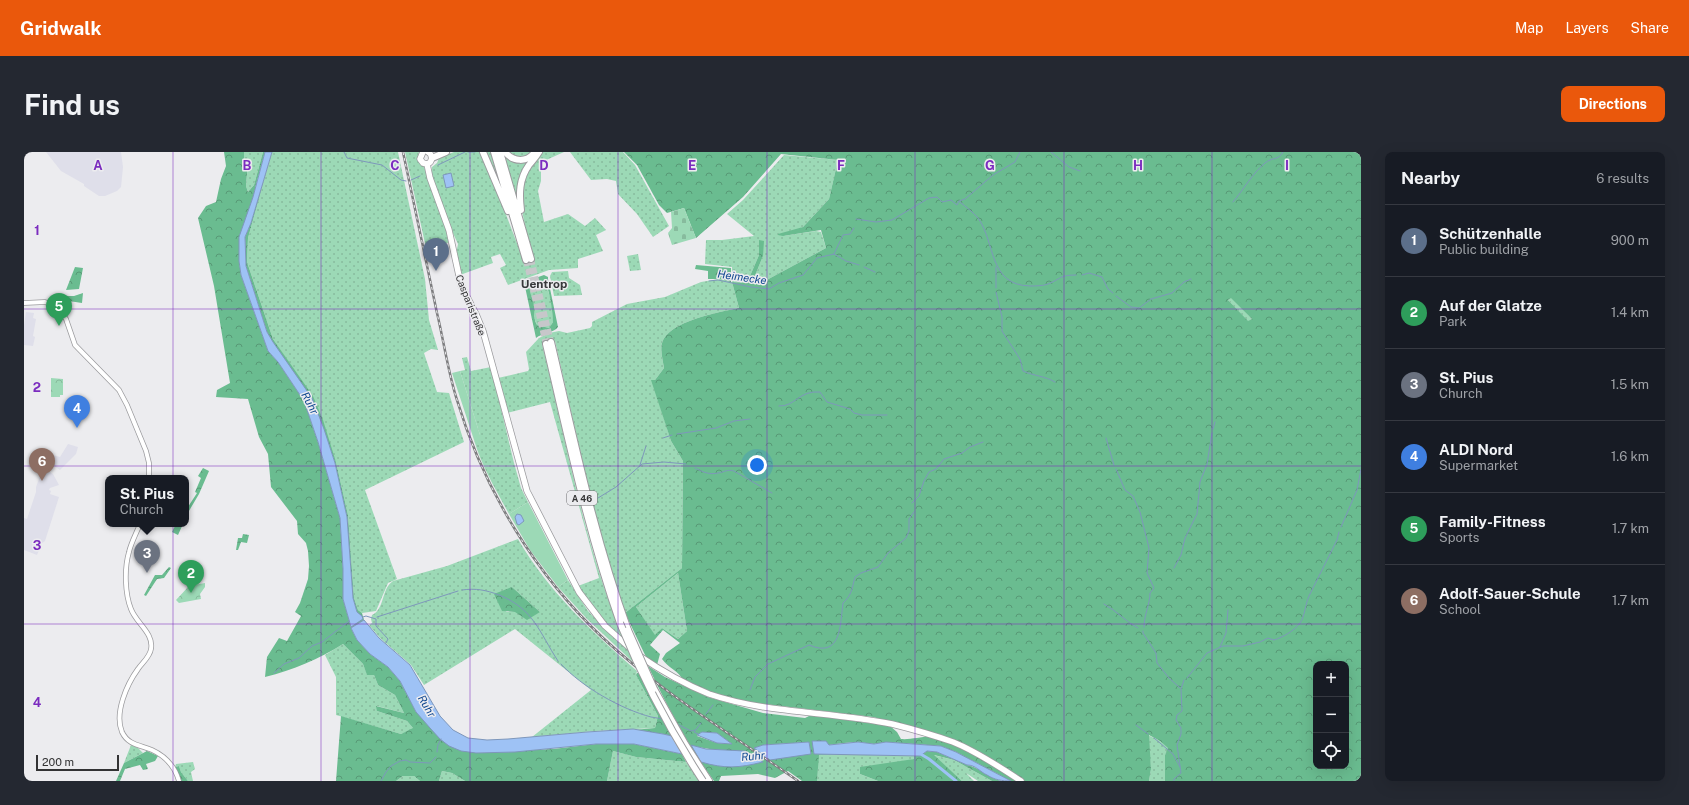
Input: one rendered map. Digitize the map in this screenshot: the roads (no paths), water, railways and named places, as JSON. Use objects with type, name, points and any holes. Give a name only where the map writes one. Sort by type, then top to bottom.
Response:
[{"type":"highway","points":[[430,155],[437,152]]},
{"type":"highway","points":[[430,155],[446,152]]},
{"type":"highway","points":[[483,152],[528,260],[519,197],[520,185],[526,170],[539,152]]},
{"type":"highway","points":[[494,152],[522,245]]},
{"type":"highway","points":[[500,152],[523,230]]},
{"type":"highway","points":[[504,152],[511,158],[519,160],[529,158],[535,152]]},
{"type":"highway","name":"A 46","points":[[703,781],[672,732],[653,696],[620,623],[582,499],[548,343],[597,533],[628,630],[645,670],[664,708],[709,781]]},
{"type":"main road","name":"Casparistraße","points":[[423,152],[420,159],[423,163],[427,164],[430,178],[449,230],[461,285],[480,325],[527,491],[579,592],[590,609],[617,638],[636,654],[678,680],[708,693],[763,707],[887,723],[945,739],[961,746],[1022,781]]},
{"type":"main road","points":[[427,164],[430,162],[430,155]]},
{"type":"street","points":[[24,303],[45,302],[57,307],[66,319],[71,336],[78,349],[119,390],[127,405],[146,451],[149,463],[149,475]]},
{"type":"street","points":[[139,527],[128,554],[128,595],[133,613],[149,636],[151,648],[150,653],[138,670],[128,689],[121,707],[120,722],[123,734],[129,741],[157,753],[171,765],[179,781]]},
{"type":"water","points":[[265,152],[272,152],[251,223],[245,237],[246,266],[267,332],[312,398],[335,463],[347,517],[353,598],[357,612],[363,619],[351,627],[343,599],[340,518],[318,442],[304,401],[278,362],[268,351],[241,275],[239,261],[239,237],[253,197]]},
{"type":"water","points":[[451,173],[454,186],[446,188],[443,175]]},
{"type":"water","points":[[517,514],[521,515],[524,521],[519,525],[517,524],[515,517]]},
{"type":"water","points":[[364,620],[379,638],[410,665],[440,716],[453,730],[468,738],[487,740],[508,739],[633,729],[672,736],[682,754],[634,744],[596,744],[515,752],[476,753],[461,751],[449,746],[440,739],[416,712],[400,681],[388,667],[370,654],[357,640],[351,628]]},
{"type":"water","points":[[702,732],[717,733],[732,744],[717,743],[697,735]]},
{"type":"water","points":[[812,741],[826,741],[829,745],[858,742],[874,744],[886,742],[941,746],[956,752],[1011,781],[993,778],[984,774],[973,766],[967,765],[937,752],[927,751],[920,756],[814,754]]},
{"type":"water","points":[[809,742],[811,754],[770,760],[754,748],[763,745]]},
{"type":"water","points":[[691,745],[706,749],[745,751],[763,762],[747,766],[717,766],[701,762]]},
{"type":"waterway","points":[[344,152],[347,158],[382,165],[401,180],[406,181]]},
{"type":"waterway","points":[[438,165],[465,152]]},
{"type":"waterway","points":[[468,152],[475,152]]},
{"type":"waterway","name":"Heimecke","points":[[856,219],[876,222],[892,220],[929,198],[937,197],[942,202],[951,200],[957,205],[959,201],[965,199],[993,175],[1015,162],[1020,152]]},
{"type":"waterway","points":[[1051,152],[1069,167],[1080,171]]},
{"type":"waterway","points":[[1233,202],[1260,167],[1268,161],[1279,157],[1283,152]]},
{"type":"waterway","points":[[411,180],[420,176]]},
{"type":"waterway","points":[[960,202],[978,218],[984,228],[1000,271],[1016,284],[1030,286],[1044,285],[1063,277],[1076,275]]},
{"type":"waterway","name":"Heimecke","points":[[709,281],[718,280],[769,289],[779,283],[803,275],[817,258],[834,254],[843,235],[850,234],[854,228]]},
{"type":"waterway","name":"Heimecke","points":[[834,254],[846,261],[859,265]]},
{"type":"waterway","name":"Heimecke","points":[[864,267],[875,272]]},
{"type":"waterway","points":[[996,267],[996,288]]},
{"type":"waterway","points":[[1082,275],[1089,273],[1102,277],[1108,289],[1113,293]]},
{"type":"waterway","points":[[1116,296],[1131,307],[1139,308],[1151,299],[1172,293],[1184,282],[1191,279]]},
{"type":"waterway","points":[[996,292],[1002,317],[1002,331],[1020,359],[1023,371],[1055,382]]},
{"type":"waterway","points":[[779,406],[789,404],[807,393],[820,392],[827,402],[850,409],[854,413],[862,415],[887,415]]},
{"type":"waterway","points":[[677,434],[716,428],[734,421],[750,419]]},
{"type":"waterway","points":[[1213,429],[1215,422]]},
{"type":"waterway","points":[[1174,568],[1181,555],[1185,538],[1197,514],[1200,482],[1207,464],[1212,433]]},
{"type":"waterway","points":[[663,438],[672,435]]},
{"type":"waterway","points":[[1106,438],[1114,465]]},
{"type":"waterway","points":[[912,503],[919,496],[929,472],[936,469],[944,459],[962,453],[970,447],[983,442]]},
{"type":"waterway","points":[[640,465],[646,446]]},
{"type":"waterway","points":[[598,498],[616,487],[642,464],[664,462],[686,464]]},
{"type":"waterway","points":[[695,468],[712,474],[732,470],[772,493]]},
{"type":"waterway","points":[[1116,469],[1125,490],[1133,496],[1140,512],[1149,548],[1147,573],[1154,588],[1150,593],[1144,627]]},
{"type":"waterway","points":[[1341,527],[1357,490],[1361,469]]},
{"type":"waterway","points":[[750,690],[755,677],[768,664],[809,645],[820,648],[828,647],[833,643],[840,629],[843,603],[850,594],[855,577],[861,573],[878,567],[888,553],[906,538],[909,531],[909,519],[914,512]]},
{"type":"waterway","points":[[1187,678],[1207,653],[1223,646],[1243,646],[1260,642],[1268,638],[1274,640],[1295,629],[1303,617],[1309,596],[1337,540],[1339,532]]},
{"type":"waterway","points":[[462,590],[476,589],[490,592],[499,595],[520,607],[534,622],[558,661]]},
{"type":"waterway","points":[[377,617],[458,591]]},
{"type":"waterway","points":[[1104,604],[1138,628]]},
{"type":"waterway","points":[[1220,647],[1226,633],[1228,610]]},
{"type":"waterway","points":[[363,617],[366,616],[376,619],[376,626],[388,639],[386,643]]},
{"type":"waterway","points":[[274,673],[284,664],[299,658],[312,646],[322,642],[349,621]]},
{"type":"waterway","points":[[1143,631],[1156,653],[1157,663],[1169,678],[1180,688]]},
{"type":"waterway","points":[[561,664],[591,689],[615,703],[627,709],[651,717],[663,719]]},
{"type":"waterway","points":[[1174,781],[1174,779],[1181,773],[1177,745],[1181,734],[1181,728],[1176,720],[1177,715],[1182,711],[1181,689],[1184,680]]},
{"type":"waterway","points":[[706,714],[713,705]]},
{"type":"waterway","points":[[698,734],[694,732],[701,723]]},
{"type":"waterway","points":[[677,724],[691,731],[695,730]]},
{"type":"waterway","points":[[1136,725],[1148,734]]},
{"type":"waterway","points":[[1154,738],[1173,754],[1180,767]]},
{"type":"waterway","points":[[437,752],[441,739]]},
{"type":"waterway","points":[[919,753],[929,759],[956,781]]},
{"type":"waterway","name":"Ruhr","points":[[748,757],[770,755]]},
{"type":"waterway","points":[[381,781],[391,766],[400,761],[406,760],[410,762],[430,763],[436,757]]},
{"type":"tunnel","points":[[531,259],[551,342]]},
{"type":"tunnel","points":[[526,260],[546,344]]},
{"type":"railway","points":[[403,152],[454,389],[468,433],[482,466],[497,498],[515,529],[555,586],[578,613],[603,638],[673,695],[798,781]]},
{"type":"place","name":"Schützenhalle","points":[[436,271]]},
{"type":"place","name":"Family-Fitness","points":[[59,326]]},
{"type":"place","name":"ALDI Nord","points":[[77,428]]},
{"type":"place","name":"Adolf-Sauer-Schule","points":[[42,481]]},
{"type":"place","name":"St. Pius","points":[[147,573]]},
{"type":"place","name":"Auf der Glatze","points":[[191,593]]},
{"type":"district","name":"Uentrop","points":[[544,284]]}]
